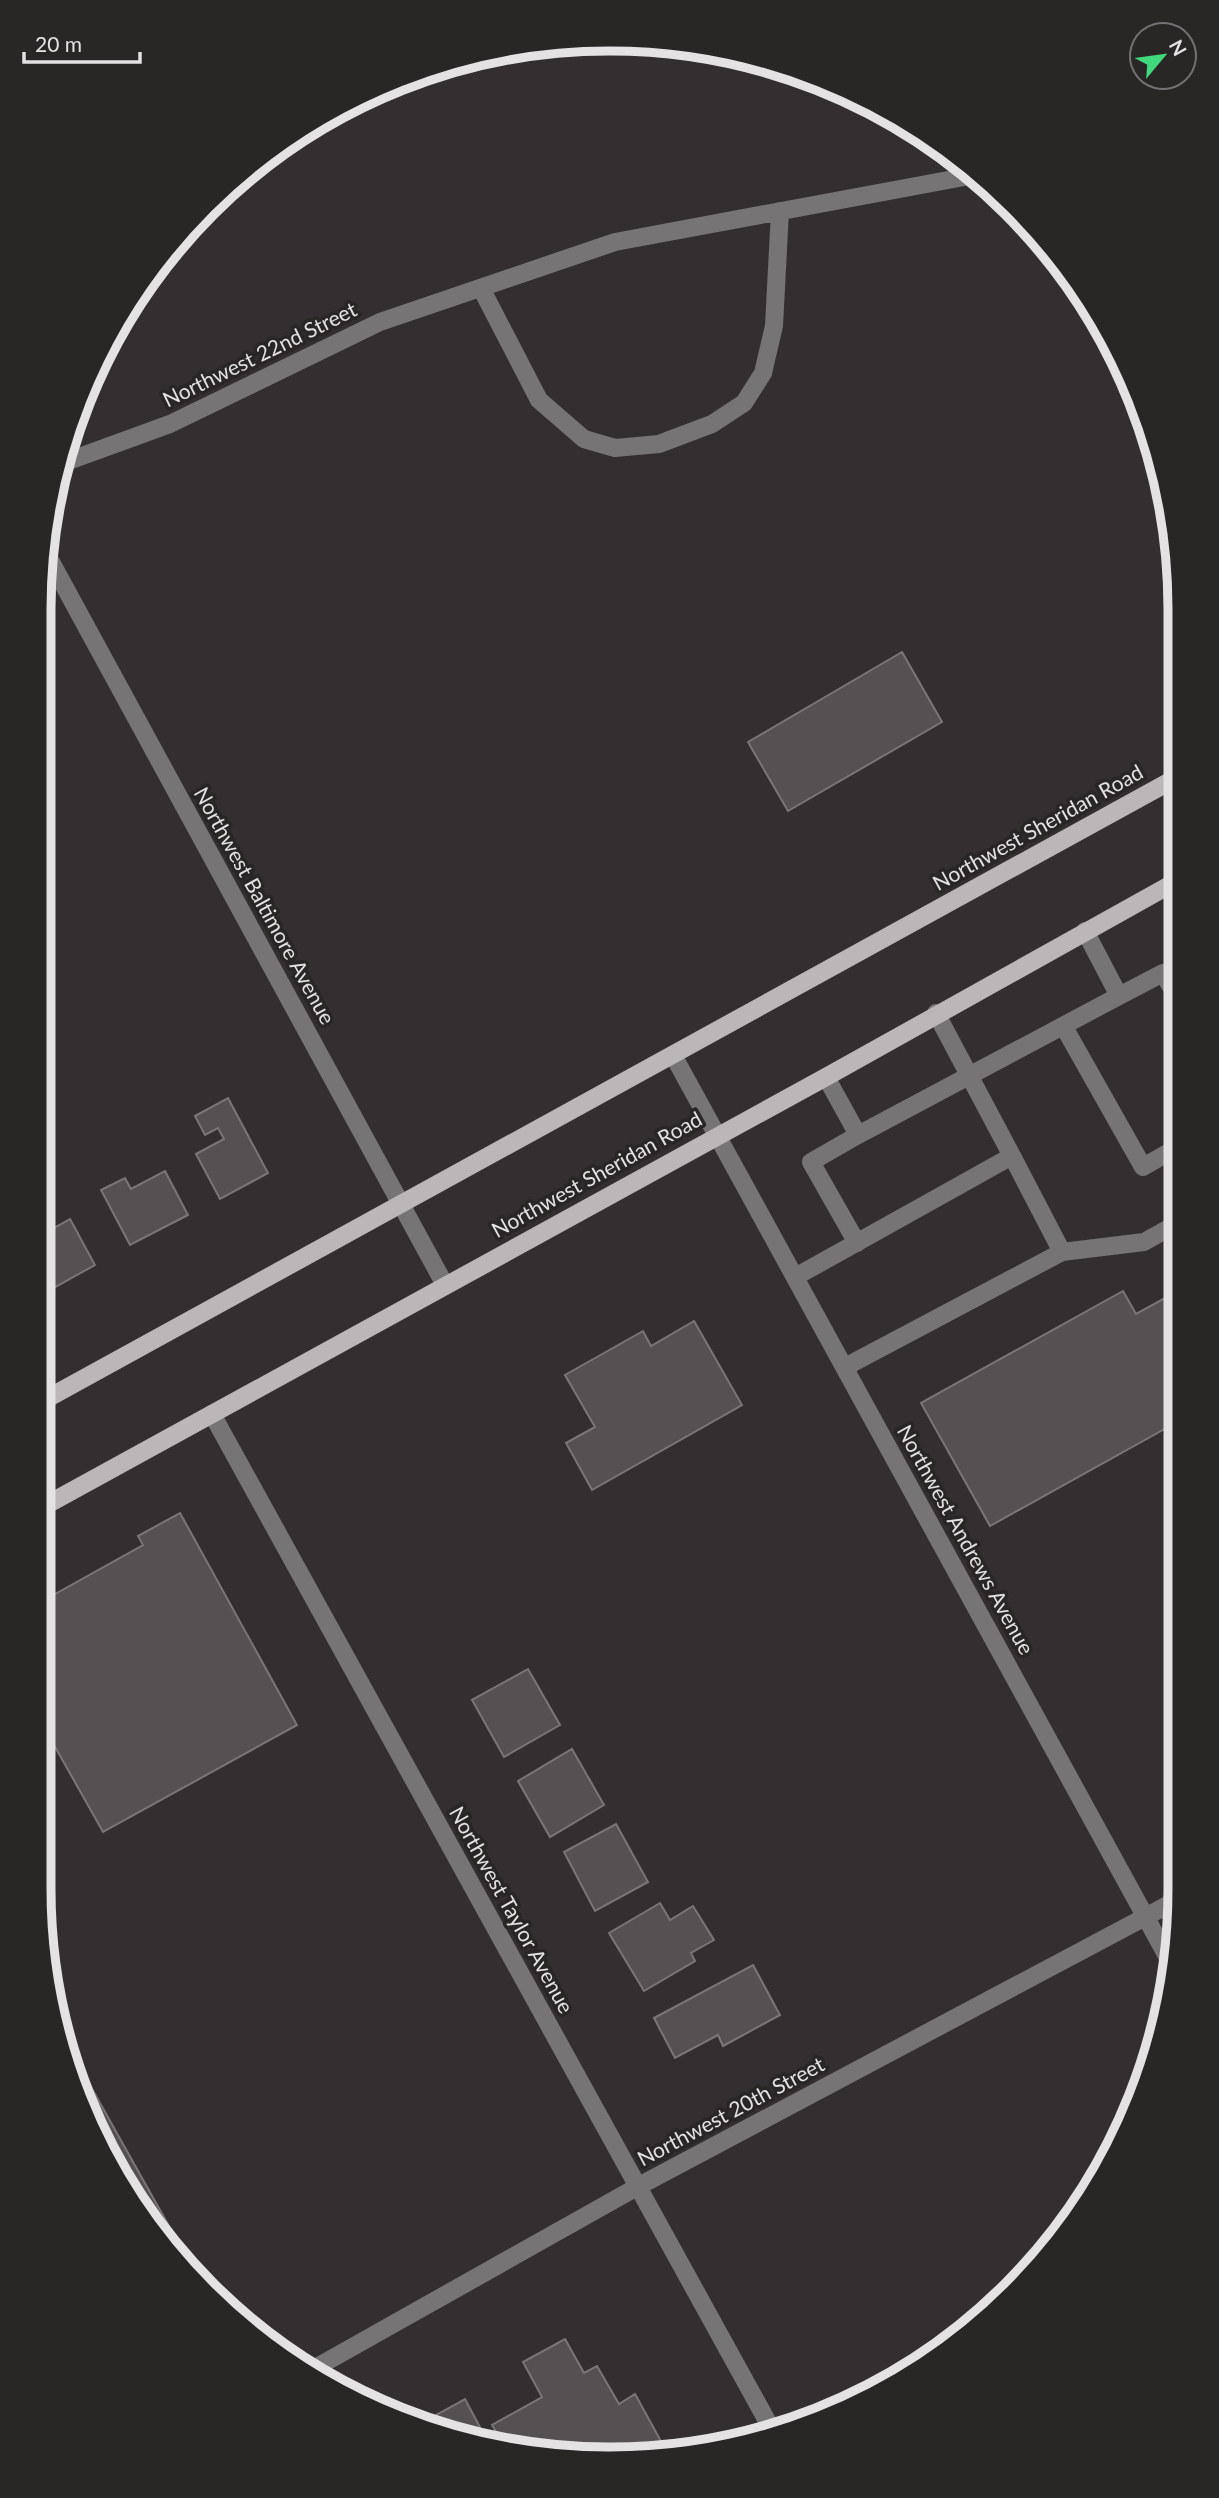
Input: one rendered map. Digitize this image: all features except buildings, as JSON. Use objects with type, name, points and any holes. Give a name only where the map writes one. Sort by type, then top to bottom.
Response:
[{"type":"main road","name":"Northwest Sheridan Road","points":[[51,1396],[1168,787]]},
{"type":"main road","name":"Northwest Sheridan Road","points":[[51,1502],[826,1077],[936,1013],[1168,886]]},
{"type":"street","name":"Northwest 22nd Street","points":[[71,460],[170,424],[380,323],[615,242],[964,177]]},
{"type":"street","points":[[481,288],[539,400],[584,439],[615,448],[659,444],[712,424],[744,403],[763,373],[774,326],[780,211]]},
{"type":"street","name":"Northwest Baltimore Avenue","points":[[53,565],[445,1285]]},
{"type":"street","points":[[1085,931],[1119,996]]},
{"type":"street","points":[[857,1243],[811,1162],[1163,973],[1168,982]]},
{"type":"street","points":[[936,1013],[1062,1252]]},
{"type":"street","points":[[1064,1027],[1143,1167],[1168,1153]]},
{"type":"street","name":"Northwest Andrews Avenue","points":[[673,1055],[1164,1951]]},
{"type":"street","points":[[826,1077],[858,1135]]},
{"type":"street","points":[[795,1277],[1012,1156]]},
{"type":"street","points":[[845,1367],[1062,1252],[1144,1242],[1168,1229]]},
{"type":"street","name":"Northwest Taylor Avenue","points":[[212,1414],[769,2424]]},
{"type":"street","name":"Northwest 20th Street","points":[[319,2366],[637,2187],[1168,1906]]}]
